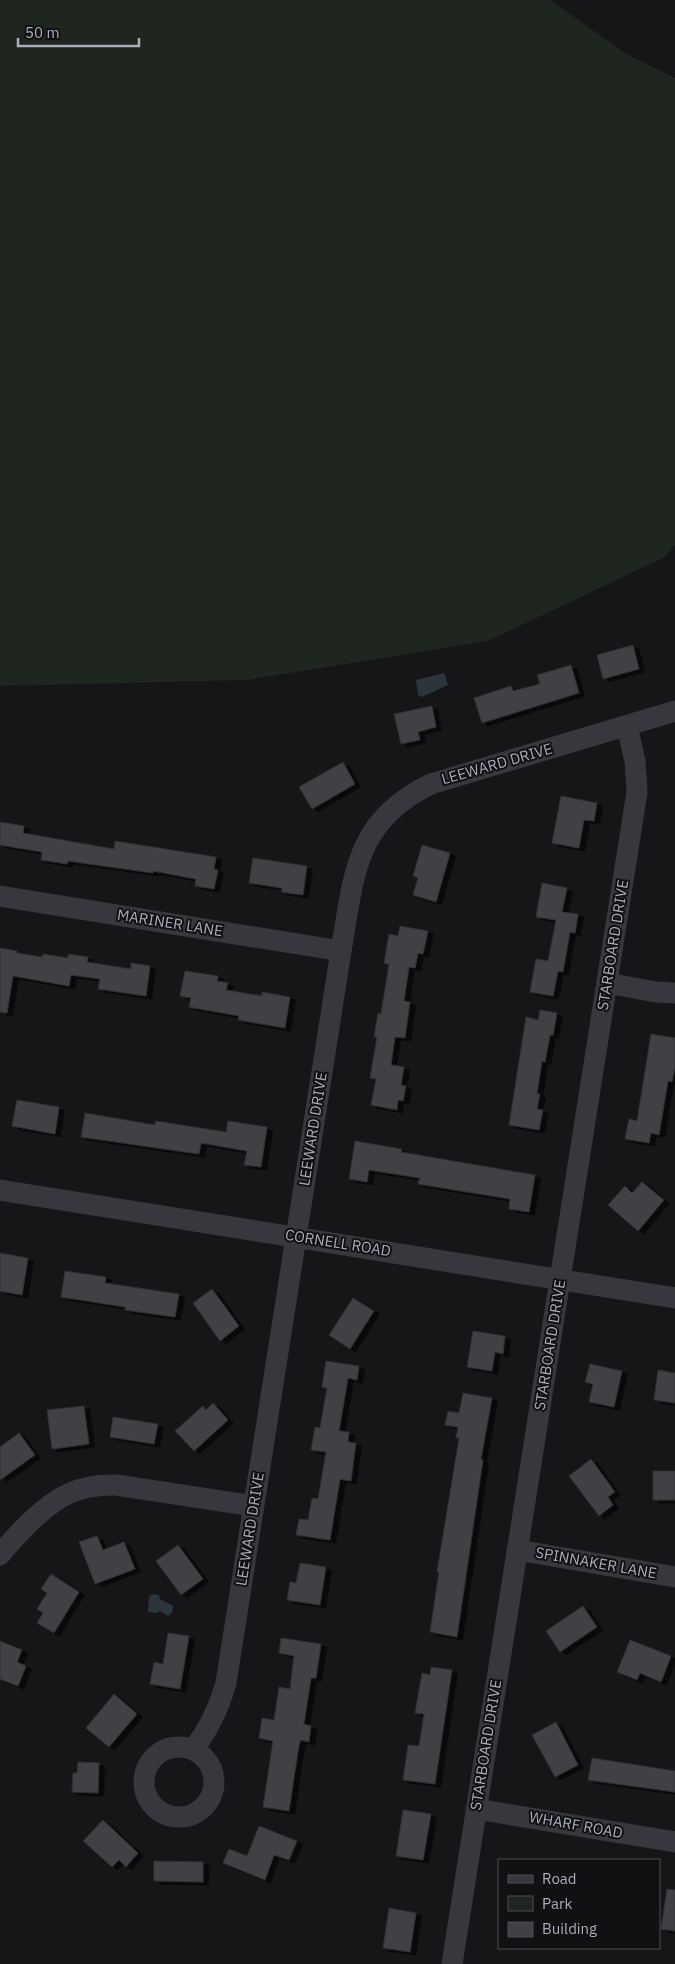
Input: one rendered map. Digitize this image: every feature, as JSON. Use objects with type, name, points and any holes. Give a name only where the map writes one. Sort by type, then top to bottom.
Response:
[{"type":"street","name":"LEEWARD DRIVE","points":[[193,1750],[204,1735],[216,1712],[226,1683],[341,951],[355,870],[365,843],[381,820],[404,799],[431,784],[675,712]]},
{"type":"street","name":"STARBOARD DRIVE","points":[[452,1964],[637,792],[635,761],[627,726]]},
{"type":"street","name":"MARINER LANE","points":[[0,896],[341,951]]},
{"type":"street","points":[[607,984],[656,992],[675,993]]},
{"type":"street","name":"CORNELL ROAD","points":[[0,1190],[675,1298]]},
{"type":"street","points":[[0,1555],[8,1544],[51,1502],[69,1492],[93,1486],[116,1485],[254,1506]]},
{"type":"street","name":"SPINNAKER LANE","points":[[517,1550],[675,1576]]},
{"type":"street","name":"WHARF ROAD","points":[[476,1809],[675,1842]]},
{"type":"green space","points":[[0,0],[550,0],[628,55],[675,78],[675,545],[665,557],[488,641],[246,680],[0,686]]},
{"type":"shaded area","points":[[444,673],[448,685],[422,697],[418,695],[416,680]]},
{"type":"shaded area","points":[[153,1594],[159,1595],[160,1599],[173,1606],[172,1613],[168,1616],[160,1611],[157,1613],[148,1612],[149,1596]]},
{"type":"building","points":[[633,645],[639,669],[603,679],[597,655]]},
{"type":"building","points":[[571,665],[579,693],[482,723],[474,698],[511,686],[513,691],[540,684],[537,675]]},
{"type":"building","points":[[432,706],[436,727],[418,732],[420,740],[401,744],[394,714]]},
{"type":"building","points":[[343,762],[355,784],[312,809],[299,787]]},
{"type":"building","points":[[561,796],[597,803],[594,821],[584,820],[579,848],[552,843]]},
{"type":"building","points":[[0,822],[24,826],[23,833],[114,849],[115,841],[216,857],[214,869],[218,870],[214,889],[195,886],[196,879],[153,871],[153,873],[68,861],[67,864],[41,860],[42,852],[0,845]]},
{"type":"building","points":[[422,845],[450,853],[436,902],[413,895],[418,878],[413,876]]},
{"type":"building","points":[[253,858],[307,866],[303,895],[282,892],[282,888],[249,883]]},
{"type":"building","points":[[542,883],[567,888],[562,912],[578,914],[575,933],[570,932],[563,972],[558,971],[553,996],[530,992],[536,959],[548,961],[556,920],[536,917]]},
{"type":"building","points":[[400,926],[428,931],[423,954],[418,953],[415,968],[409,967],[404,1001],[410,1002],[405,1038],[395,1037],[391,1065],[404,1067],[401,1085],[406,1086],[403,1101],[398,1100],[397,1110],[371,1105],[376,1079],[370,1078],[377,1037],[374,1037],[378,1013],[381,1014],[389,964],[384,963],[389,934],[398,936]]},
{"type":"building","points":[[0,948],[42,957],[43,954],[68,958],[68,954],[88,957],[87,962],[131,969],[131,963],[150,966],[146,996],[98,989],[100,979],[71,975],[69,986],[13,976],[7,1013],[0,1012]]},
{"type":"building","points":[[185,971],[218,976],[217,981],[228,983],[226,990],[262,996],[262,992],[290,997],[285,1028],[238,1020],[239,1016],[189,1007],[191,998],[180,996]]},
{"type":"building","points":[[540,1010],[557,1013],[553,1035],[550,1035],[545,1062],[542,1061],[537,1094],[540,1094],[537,1109],[543,1110],[539,1130],[509,1125],[526,1017],[538,1020]]},
{"type":"building","points":[[651,1034],[675,1038],[675,1066],[672,1082],[668,1081],[659,1135],[651,1133],[649,1143],[625,1139],[629,1119],[637,1121]]},
{"type":"building","points":[[17,1100],[59,1107],[55,1134],[12,1126]]},
{"type":"building","points":[[85,1113],[155,1125],[156,1121],[226,1132],[228,1121],[267,1127],[261,1167],[244,1165],[247,1151],[201,1143],[199,1154],[81,1137]]},
{"type":"building","points":[[355,1141],[402,1149],[401,1152],[535,1175],[529,1212],[509,1209],[510,1199],[418,1184],[420,1178],[369,1170],[367,1182],[349,1179]]},
{"type":"building","points":[[642,1182],[664,1200],[638,1231],[608,1205],[625,1186],[632,1193]]},
{"type":"building","points":[[0,1253],[28,1258],[22,1295],[0,1291]]},
{"type":"building","points":[[65,1271],[106,1277],[105,1283],[179,1294],[175,1317],[125,1310],[125,1307],[61,1297]]},
{"type":"building","points":[[212,1289],[239,1326],[220,1341],[193,1303]]},
{"type":"building","points":[[353,1298],[374,1311],[350,1349],[329,1335]]},
{"type":"building","points":[[473,1331],[505,1336],[503,1354],[495,1352],[492,1371],[467,1367]]},
{"type":"building","points":[[326,1361],[359,1366],[357,1380],[348,1378],[339,1431],[349,1432],[348,1442],[356,1443],[351,1481],[340,1479],[330,1540],[296,1535],[299,1519],[308,1520],[312,1498],[318,1499],[326,1452],[311,1450],[315,1427],[320,1428],[327,1388],[322,1387]]},
{"type":"building","points":[[590,1364],[622,1371],[614,1407],[589,1402],[593,1384],[585,1382]]},
{"type":"building","points":[[658,1370],[675,1373],[675,1403],[654,1400]]},
{"type":"building","points":[[463,1393],[492,1398],[481,1459],[483,1460],[457,1637],[430,1632],[439,1572],[437,1572],[459,1438],[456,1438],[458,1427],[445,1425],[448,1411],[459,1413]]},
{"type":"building","points":[[213,1403],[228,1420],[194,1451],[175,1431],[203,1406],[206,1410]]},
{"type":"building","points":[[84,1406],[89,1444],[52,1449],[47,1410]]},
{"type":"building","points":[[113,1417],[158,1424],[154,1444],[110,1437]]},
{"type":"building","points":[[19,1433],[35,1455],[0,1480],[0,1447]]},
{"type":"building","points":[[591,1459],[615,1492],[608,1497],[613,1505],[599,1516],[569,1476]]},
{"type":"building","points":[[653,1471],[675,1471],[675,1500],[653,1500]]},
{"type":"building","points":[[97,1536],[103,1550],[124,1542],[135,1569],[95,1584],[79,1542]]},
{"type":"building","points":[[178,1545],[203,1579],[181,1595],[156,1561]]},
{"type":"building","points":[[300,1563],[326,1567],[320,1605],[287,1600],[290,1582],[296,1583]]},
{"type":"building","points":[[51,1574],[79,1592],[54,1633],[37,1623],[43,1613],[37,1609],[47,1593],[41,1589]]},
{"type":"building","points":[[583,1606],[597,1627],[560,1652],[546,1631]]},
{"type":"building","points":[[168,1633],[189,1636],[180,1689],[150,1684],[154,1662],[163,1664]]},
{"type":"building","points":[[281,1638],[321,1644],[316,1678],[311,1678],[304,1724],[311,1726],[309,1742],[301,1740],[299,1745],[289,1811],[263,1807],[273,1741],[259,1738],[262,1718],[274,1720],[279,1687],[290,1689],[294,1656],[279,1653]]},
{"type":"building","points":[[630,1640],[671,1656],[661,1682],[640,1673],[637,1680],[617,1672]]},
{"type":"building","points":[[0,1641],[22,1650],[17,1662],[26,1666],[18,1686],[0,1679]]},
{"type":"building","points":[[431,1667],[452,1670],[435,1784],[403,1780],[408,1745],[419,1746],[424,1714],[415,1713],[422,1673],[430,1675]]},
{"type":"building","points":[[114,1694],[137,1714],[109,1747],[86,1728]]},
{"type":"building","points":[[556,1722],[578,1765],[555,1777],[532,1735]]},
{"type":"building","points":[[592,1758],[675,1771],[675,1792],[588,1780]]},
{"type":"building","points":[[78,1762],[99,1763],[98,1793],[72,1792],[73,1773],[77,1773]]},
{"type":"building","points":[[403,1810],[431,1814],[423,1860],[396,1856]]},
{"type":"building","points":[[103,1820],[138,1853],[126,1867],[119,1860],[112,1867],[83,1841]]},
{"type":"building","points":[[259,1826],[297,1841],[289,1860],[274,1855],[265,1880],[223,1863],[229,1849],[247,1856]]},
{"type":"building","points":[[154,1861],[203,1862],[203,1882],[154,1881]]},
{"type":"building","points":[[667,1889],[675,1890],[675,1931],[661,1929]]},
{"type":"building","points":[[389,1908],[416,1913],[410,1952],[383,1948]]}]
